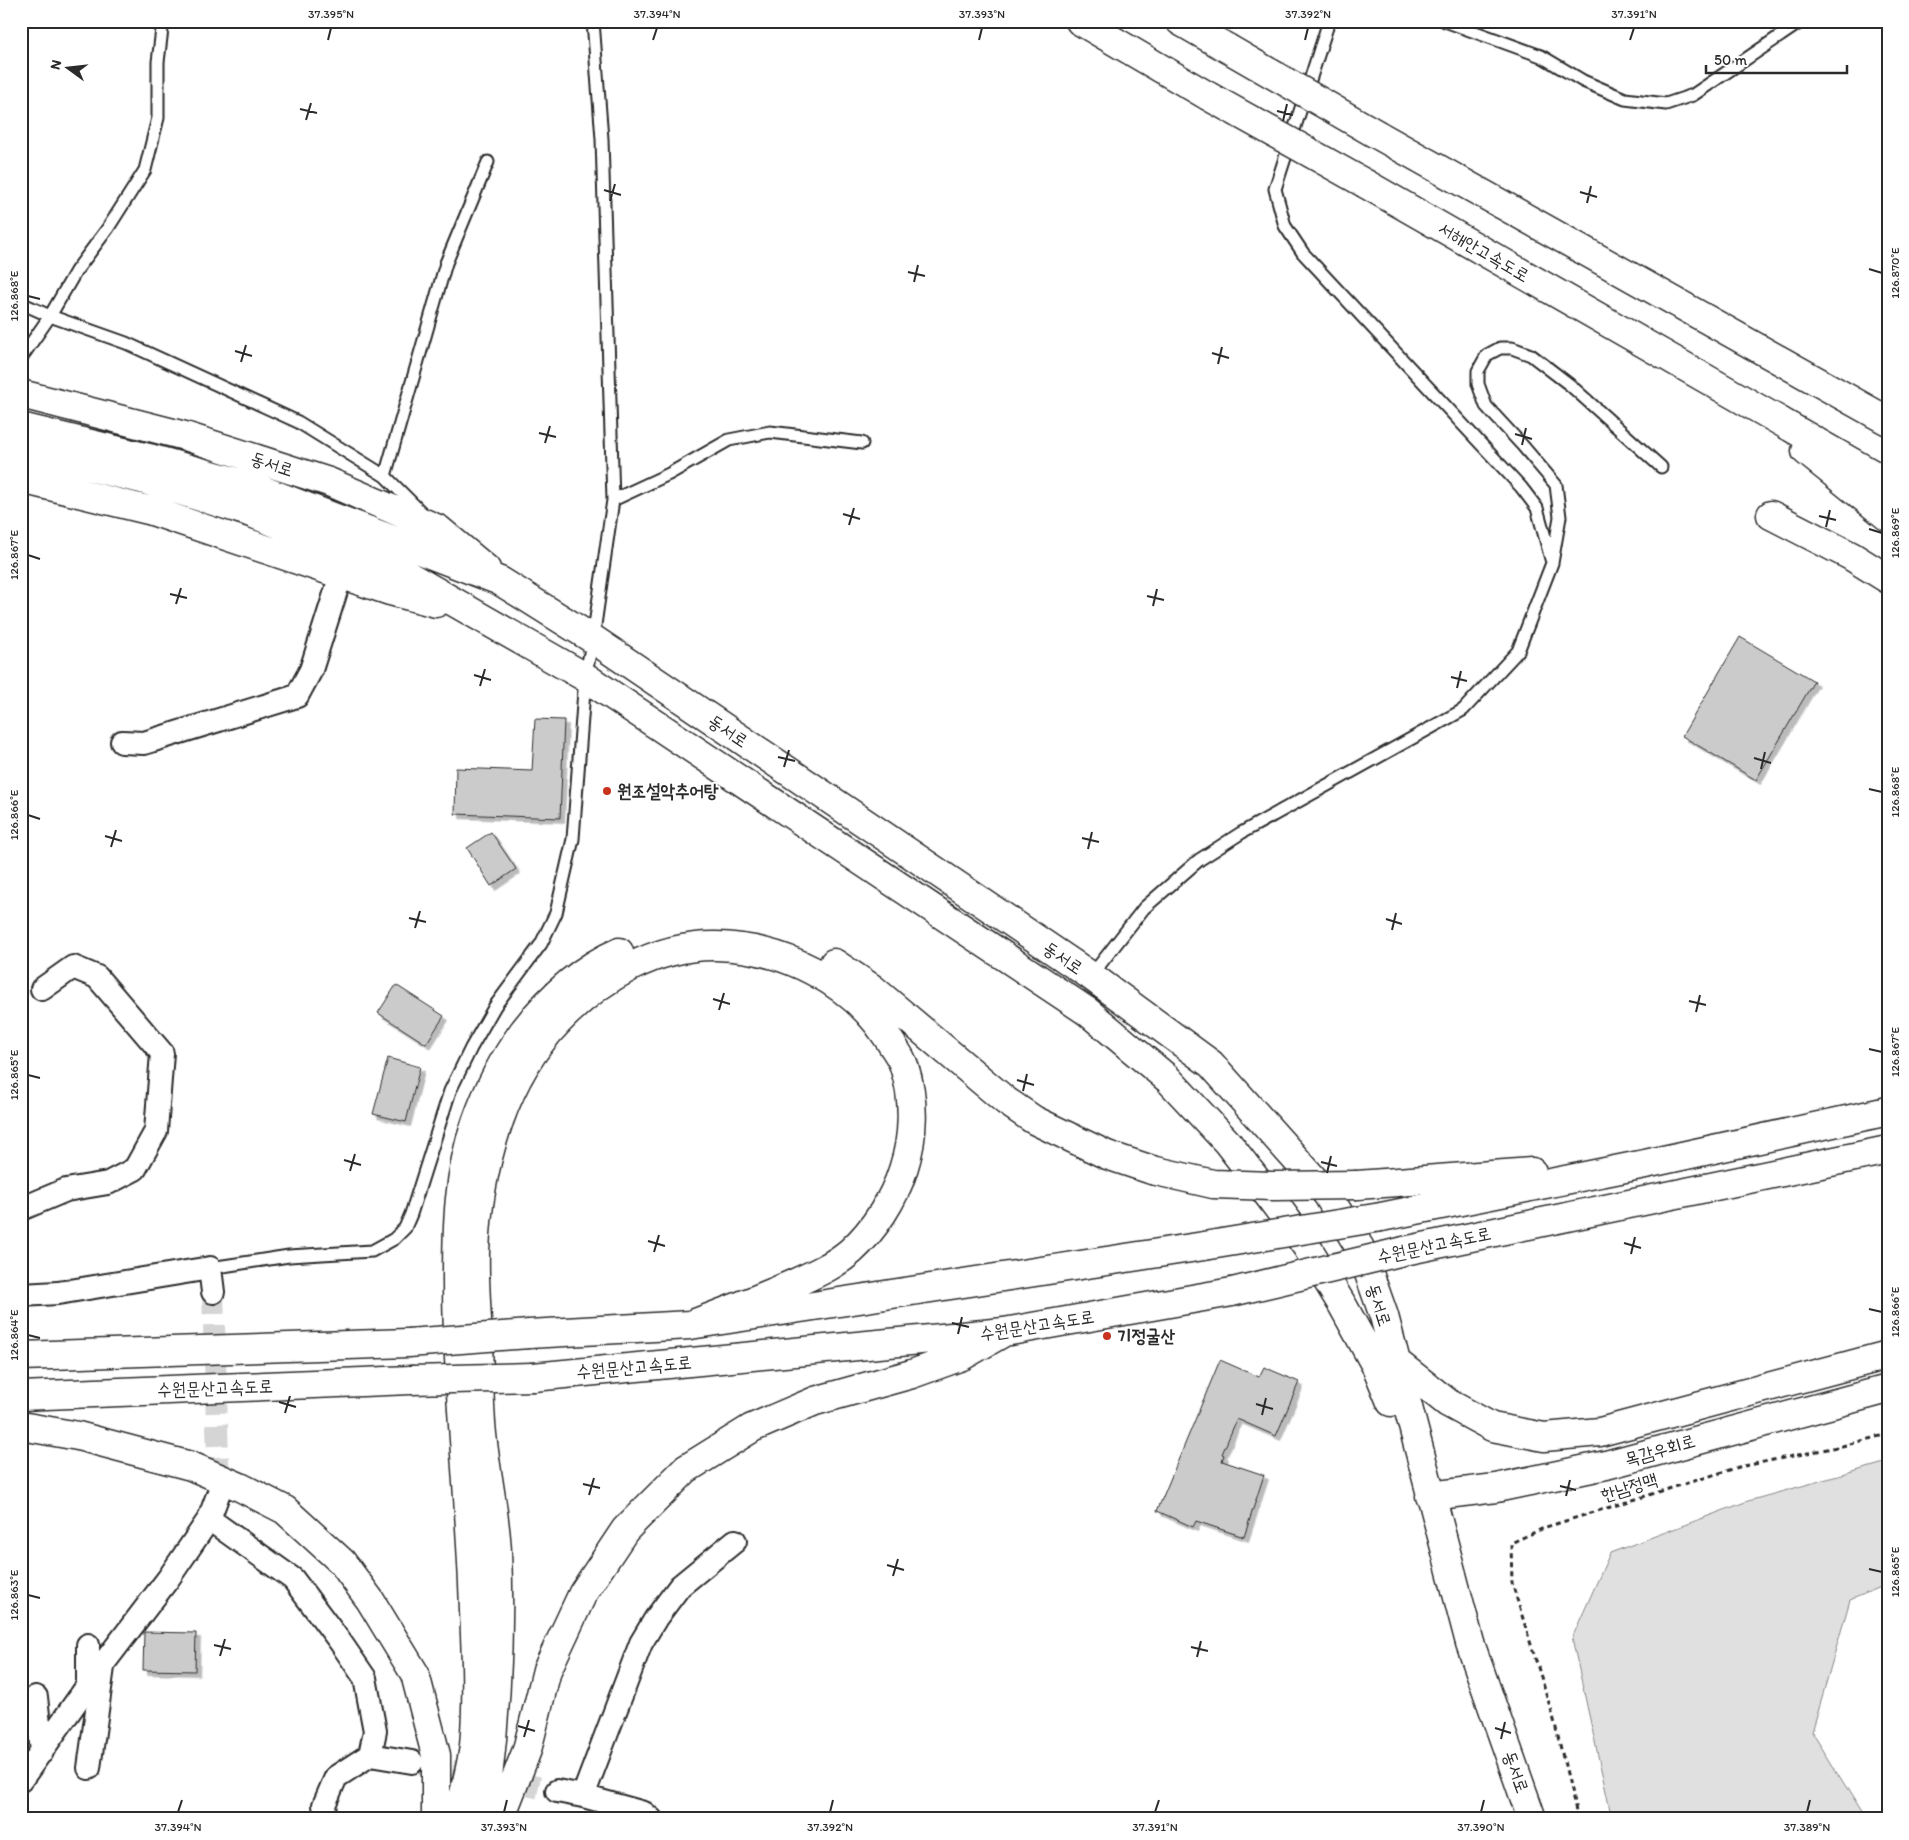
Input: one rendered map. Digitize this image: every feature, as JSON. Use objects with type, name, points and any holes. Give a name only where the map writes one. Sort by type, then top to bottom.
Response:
[{"type":"main road","name":"서해안고속도로","points":[[1080,21],[1208,96],[1735,394],[1888,483]]},
{"type":"main road","points":[[1180,21],[1378,136],[1888,421]]},
{"type":"main road","name":"동서로","points":[[26,392],[185,436],[329,482],[438,529],[500,581],[593,639],[1091,976],[1211,1064],[1327,1194],[1360,1248],[1384,1316],[1470,1643],[1532,1819]]},
{"type":"main road","points":[[1735,394],[1888,517]]},
{"type":"main road","name":"동서로","points":[[21,427],[149,458],[252,486],[500,581]]},
{"type":"main road","name":"동서로","points":[[21,451],[142,479],[246,511],[407,575],[585,677],[1088,1012],[1168,1079],[1227,1142],[1307,1246],[1377,1368],[1430,1496]]},
{"type":"main road","name":"동서로","points":[[21,479],[152,511],[390,591],[472,611]]},
{"type":"main road","points":[[1771,515],[1851,556],[1888,579]]},
{"type":"main road","points":[[458,1819],[474,1747],[475,1704],[474,1609],[457,1326],[457,1240],[460,1198],[475,1124],[496,1076],[518,1040],[545,1005],[577,977],[612,955],[652,938],[696,929],[745,930],[792,942],[846,969],[873,988],[1006,1102],[1034,1120],[1107,1155],[1152,1170],[1213,1184],[1272,1186],[1357,1185],[1645,1164]]},
{"type":"main road","points":[[483,1819],[498,1661],[497,1548],[481,1424],[474,1258],[481,1190],[497,1128],[511,1092],[529,1057],[553,1026],[577,1002],[604,981],[630,967],[660,955],[686,949],[714,946],[749,949],[772,954],[797,963],[844,989],[879,1024],[903,1063],[912,1110],[909,1152],[897,1190],[871,1228],[853,1249],[830,1267],[760,1298],[690,1325]]},
{"type":"main road","name":"수원문산고속도로","points":[[21,1356],[408,1342],[690,1325],[1380,1217],[1645,1164],[1888,1111]]},
{"type":"main road","name":"수원문산고속도로","points":[[21,1396],[411,1380],[533,1377],[1004,1332],[1232,1292],[1404,1251],[1888,1150]]},
{"type":"main road","points":[[500,1819],[527,1750],[547,1670],[583,1593],[625,1530],[686,1469],[752,1428],[815,1401],[912,1374],[962,1356],[1004,1332]]},
{"type":"main road","name":"목감우회로","points":[[1396,1362],[1448,1403],[1492,1427],[1544,1437],[1600,1432],[1888,1356]]},
{"type":"main road","name":"목감우회로","points":[[1430,1496],[1496,1488],[1606,1465],[1888,1389]]},
{"type":"main road","points":[[21,1426],[78,1436],[191,1466],[240,1487],[285,1510],[342,1562],[370,1600],[415,1674],[436,1754],[436,1819]]},
{"type":"street","points":[[122,742],[144,743],[297,696],[311,670],[342,575]]},
{"type":"street","points":[[21,1209],[66,1190],[108,1183],[135,1169],[156,1131],[162,1053],[97,977],[73,967],[42,988]]},
{"type":"street","points":[[21,1295],[58,1293],[210,1268],[213,1292]]},
{"type":"street","points":[[21,1780],[168,1579],[209,1519],[218,1492]]},
{"type":"street","points":[[209,1519],[293,1580],[342,1643],[365,1678],[375,1731],[370,1755],[336,1777],[324,1805],[326,1819]]},
{"type":"street","points":[[583,1796],[641,1643],[656,1618],[680,1586],[735,1541]]},
{"type":"street","points":[[88,1645],[88,1686]]},
{"type":"street","points":[[89,1768],[104,1664]]},
{"type":"street","points":[[36,1697],[42,1752]]},
{"type":"street","points":[[370,1755],[388,1760],[412,1762]]},
{"type":"street","points":[[558,1792],[583,1796],[616,1812],[644,1813],[651,1819]]},
{"type":"lane","points":[[21,358],[50,316],[76,271],[108,228],[145,170],[158,118],[158,62],[163,21]]},
{"type":"lane","points":[[210,1268],[289,1256],[372,1251],[394,1239],[405,1228],[450,1091],[471,1048],[495,1006],[541,944],[556,913],[573,839],[585,677],[593,639],[613,500],[602,139],[593,21]]},
{"type":"lane","points":[[1328,21],[1275,189],[1285,226],[1303,252],[1522,487],[1537,508],[1552,563]]},
{"type":"lane","points":[[1445,21],[1541,56],[1583,81],[1625,99],[1666,104],[1693,95],[1802,21]]},
{"type":"lane","points":[[384,476],[446,263],[488,162]]},
{"type":"lane","points":[[21,303],[50,316],[126,342],[298,422],[384,476],[438,529]]},
{"type":"lane","points":[[1091,976],[1144,908],[1199,860],[1240,833],[1463,710],[1518,651],[1552,563],[1560,517],[1556,485],[1486,406],[1478,384],[1478,371],[1487,354],[1500,348],[1512,348],[1531,355],[1570,385],[1661,467]]},
{"type":"lane","points":[[613,500],[669,474],[729,440],[770,432],[862,443]]},
{"type":"path","name":"한남정맥","points":[[1578,1819],[1553,1716],[1512,1583],[1512,1543],[1546,1527],[1739,1467],[1842,1446],[1888,1434]]},
{"type":"shaded area","points":[[1888,1462],[1888,1584],[1850,1600],[1812,1732],[1866,1819],[1612,1819],[1572,1638],[1610,1553],[1748,1501]]},
{"type":"building","points":[[1740,637],[1814,681],[1756,780],[1682,736]]},
{"type":"building","points":[[535,719],[564,720],[560,818],[455,814],[456,768],[532,771]]},
{"type":"building","points":[[491,832],[516,869],[491,886],[467,848]]},
{"type":"building","points":[[396,985],[444,1016],[426,1044],[378,1013]]},
{"type":"building","points":[[388,1058],[420,1067],[406,1122],[373,1114]]},
{"type":"building","points":[[1220,1360],[1259,1377],[1264,1367],[1299,1382],[1276,1436],[1237,1419],[1222,1454],[1224,1455],[1222,1461],[1264,1475],[1244,1537],[1196,1521],[1193,1527],[1157,1511]]},
{"type":"building","points":[[144,1632],[196,1633],[195,1671],[143,1670]]},
{"type":"tunnel","points":[[213,1292],[219,1492]]},
{"type":"tunnel","points":[[420,1764],[557,1791]]},
{"type":"place","name":"원조설악추어탕","points":[[607,791]]},
{"type":"place","name":"기정굴산","points":[[1107,1336]]}]
